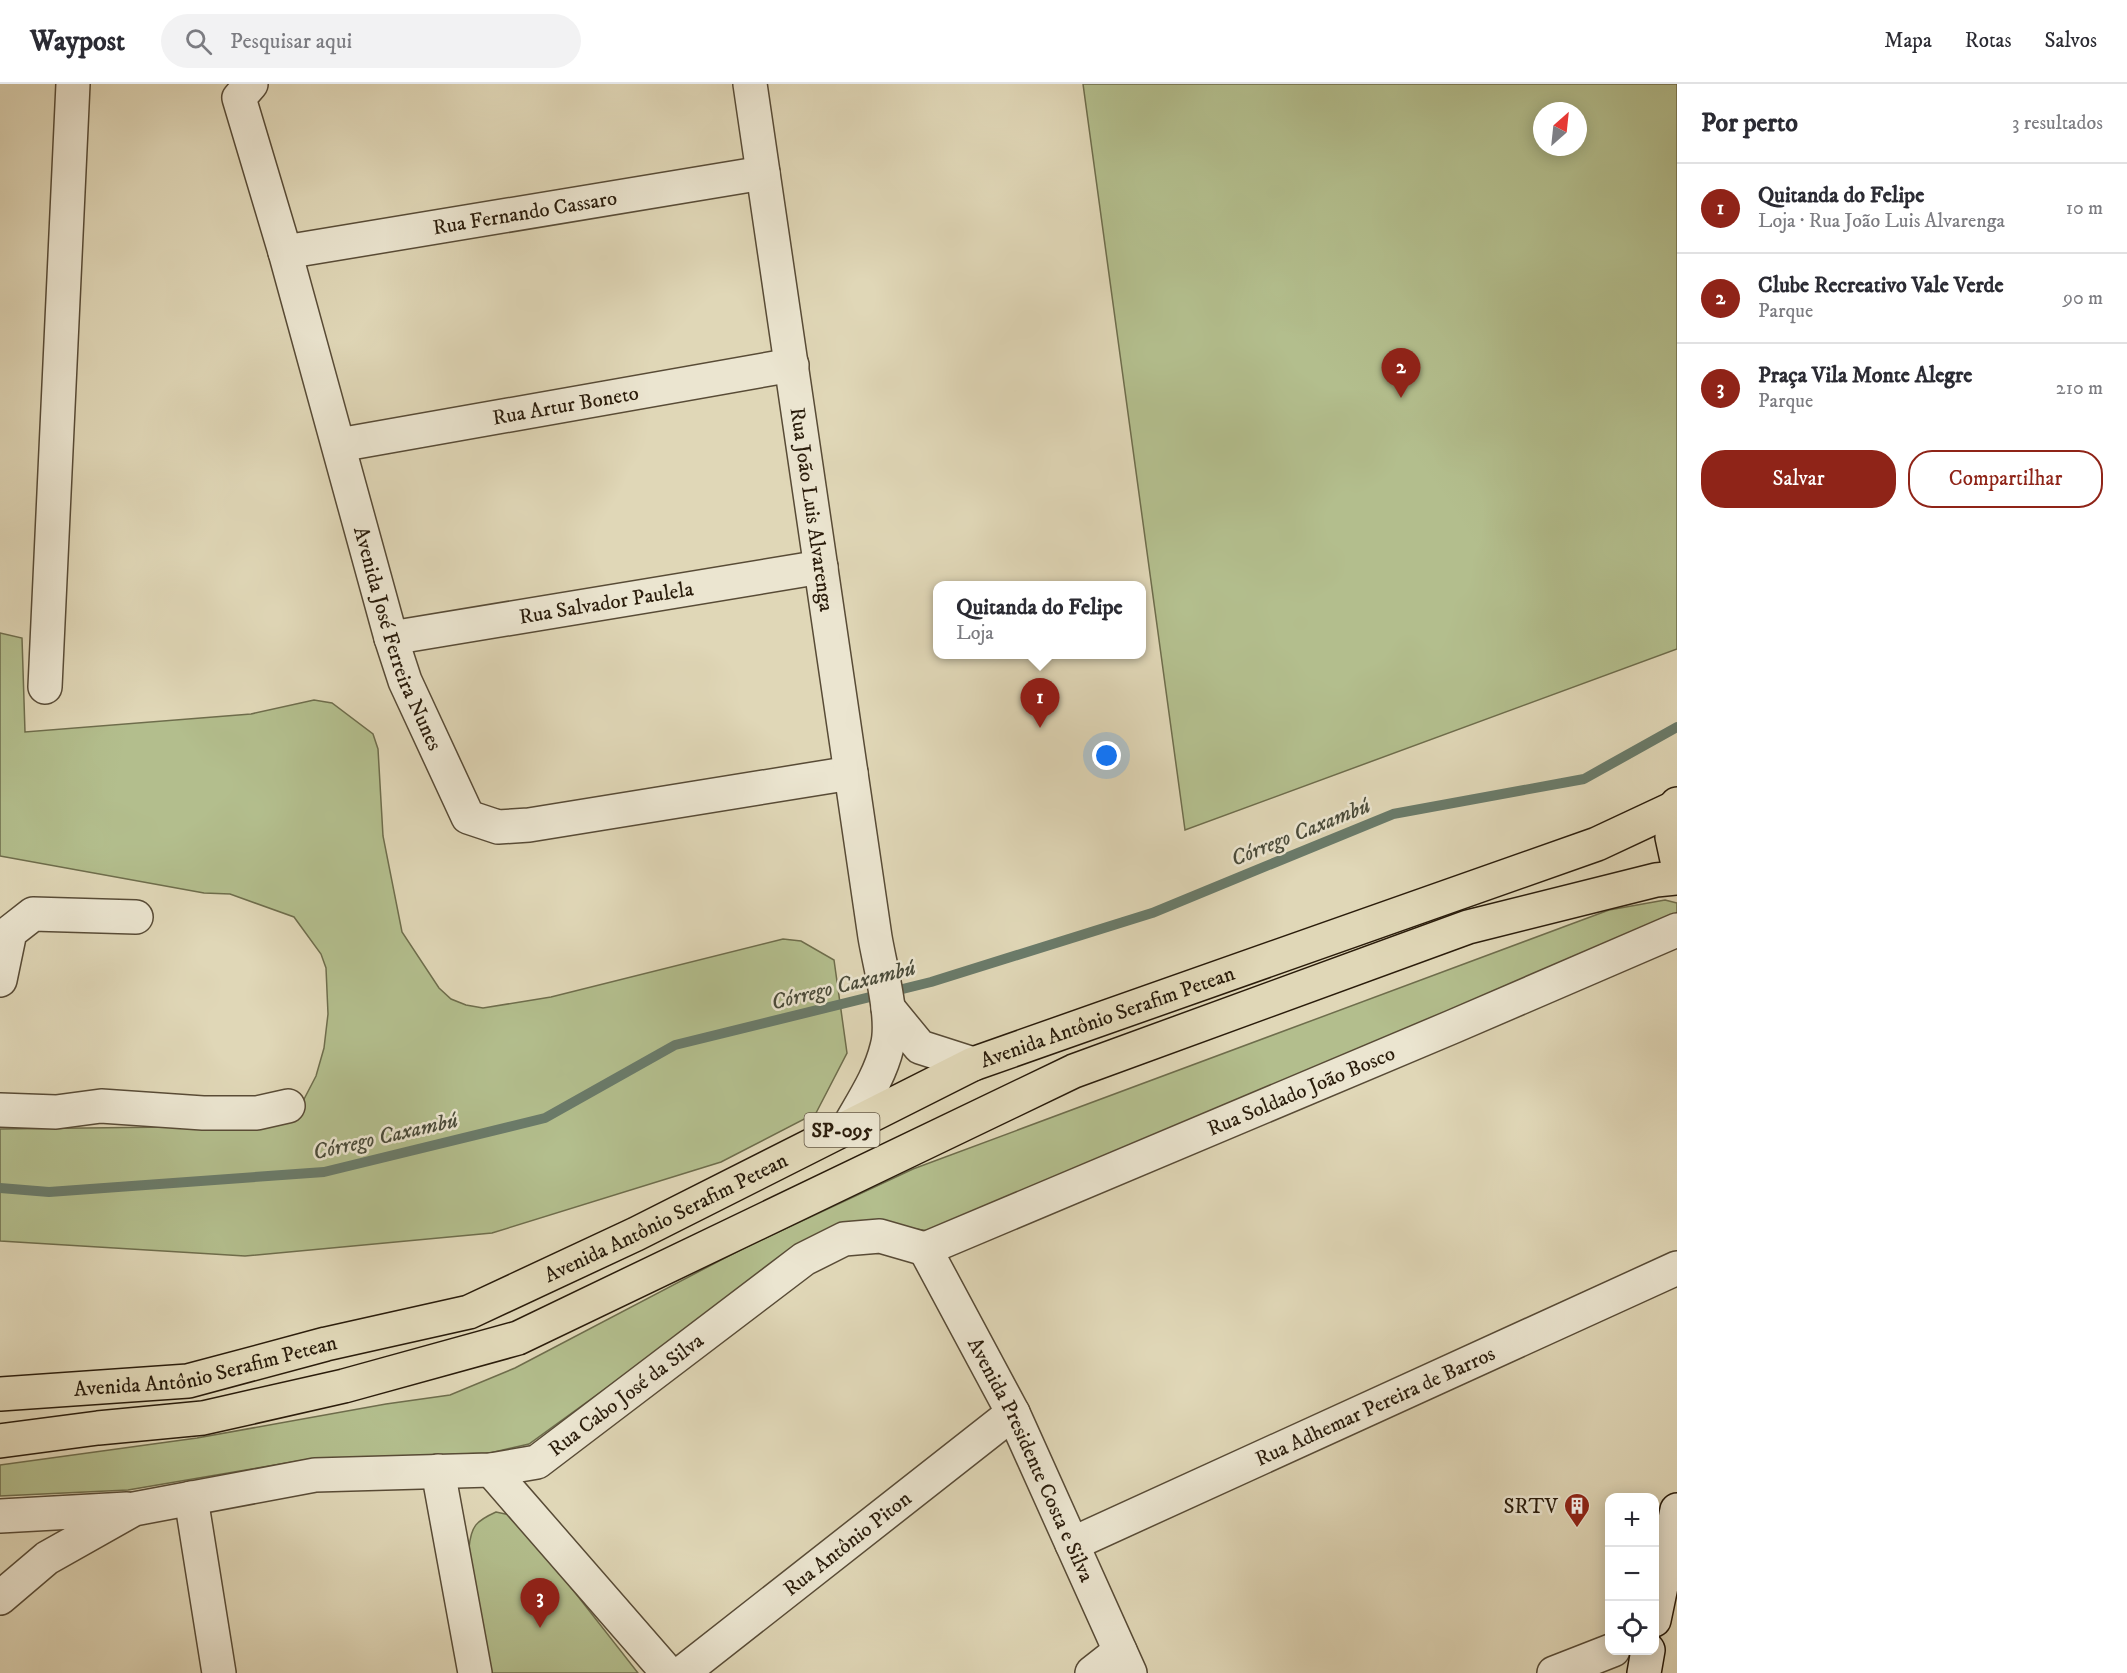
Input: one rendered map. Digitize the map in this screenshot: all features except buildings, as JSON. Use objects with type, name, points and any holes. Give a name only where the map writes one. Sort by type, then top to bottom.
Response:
[{"type":"main road","name":"SP-095","points":[[1676,806],[1672,837],[1677,861]]},
{"type":"main road","name":"Avenida Antônio Serafim Petean","points":[[0,1394],[188,1381],[326,1344],[469,1312],[636,1234],[973,1064],[1597,844],[1676,806]]},
{"type":"main road","name":"Avenida Antônio Serafim Petean","points":[[0,1441],[98,1428],[203,1418],[344,1386],[518,1338],[1074,1071],[1468,927],[1656,880],[1677,878]]},
{"type":"street","points":[[45,687],[73,84]]},
{"type":"street","name":"Avenida José Ferreira Nunes","points":[[251,84],[239,98],[285,252],[391,638],[405,681],[468,817],[498,827],[529,825],[851,773]]},
{"type":"street","name":"Rua João Luis Alvarenga","points":[[750,84],[875,937],[887,1004],[888,1045],[878,1075],[849,1126]]},
{"type":"street","name":"Rua Fernando Cassaro","points":[[285,252],[763,173]]},
{"type":"street","name":"Rua Artur Boneto","points":[[339,445],[792,365]]},
{"type":"street","name":"Rua Salvador Paulela","points":[[391,638],[821,567]]},
{"type":"street","points":[[0,980],[10,932],[33,914],[136,917]]},
{"type":"street","name":"Rua Soldado João Bosco","points":[[925,1249],[1677,930]]},
{"type":"street","points":[[887,1004],[920,1047],[973,1064]]},
{"type":"street","points":[[0,1110],[56,1112],[101,1106],[203,1113],[257,1113],[288,1106]]},
{"type":"street","name":"Rua Cabo José da Silva","points":[[134,1509],[315,1475],[491,1470],[537,1462],[804,1259],[844,1239],[880,1236],[925,1249]]},
{"type":"street","name":"Avenida Presidente Costa e Silva","points":[[925,1249],[1013,1413],[1125,1662]]},
{"type":"street","name":"Rua Adhemar Pereira de Barros","points":[[1072,1544],[1677,1268]]},
{"type":"street","name":"Rua Antônio Piton","points":[[682,1673],[1013,1413]]},
{"type":"street","points":[[438,1470],[476,1673]]},
{"type":"street","points":[[491,1470],[668,1673]]},
{"type":"street","points":[[191,1498],[219,1673]]},
{"type":"street","points":[[0,1516],[134,1509]]},
{"type":"street","points":[[0,1598],[46,1558],[134,1509]]},
{"type":"street","points":[[1658,1601],[1677,1510]]},
{"type":"street","points":[[1554,1673],[1605,1653]]},
{"type":"street","points":[[1644,1673],[1647,1655]]},
{"type":"street","points":[[1092,1673],[1125,1662]]},
{"type":"green space","points":[[1083,84],[1677,84],[1677,649],[1185,830]]},
{"type":"green space","points":[[0,633],[22,638],[25,732],[251,714],[314,700],[332,703],[373,734],[378,749],[383,836],[402,932],[439,988],[451,999],[466,1005],[483,1008],[551,997],[783,939],[801,941],[834,960],[847,1053],[816,1113],[721,1162],[492,1233],[245,1256],[0,1241],[0,1129],[263,1126],[302,1103],[316,1076],[324,1048],[328,1014],[326,968],[321,954],[294,917],[230,894],[204,893],[0,856]]},
{"type":"green space","points":[[1665,900],[1677,903],[1677,918],[935,1232],[879,1223],[801,1247],[529,1444],[490,1453],[310,1459],[128,1490],[0,1496],[0,1465],[197,1438],[386,1404],[450,1395],[515,1368],[740,1250],[913,1169],[1609,910]]},
{"type":"green space","points":[[496,1512],[515,1516],[638,1673],[486,1673],[469,1548],[471,1534],[476,1525]]},
{"type":"waterway","name":"Córrego Caxambú","points":[[0,1188],[49,1192],[324,1172],[545,1118],[675,1045],[931,982],[1152,913],[1393,814],[1584,779],[1677,727]]},
{"type":"place","name":"Clube Recreativo Vale Verde","points":[[1401,398]]},
{"type":"place","name":"Quitanda do Felipe","points":[[1040,728]]},
{"type":"place","name":"SRTV","points":[[1577,1529]]},
{"type":"place","name":"Praça Vila Monte Alegre","points":[[540,1628]]}]
